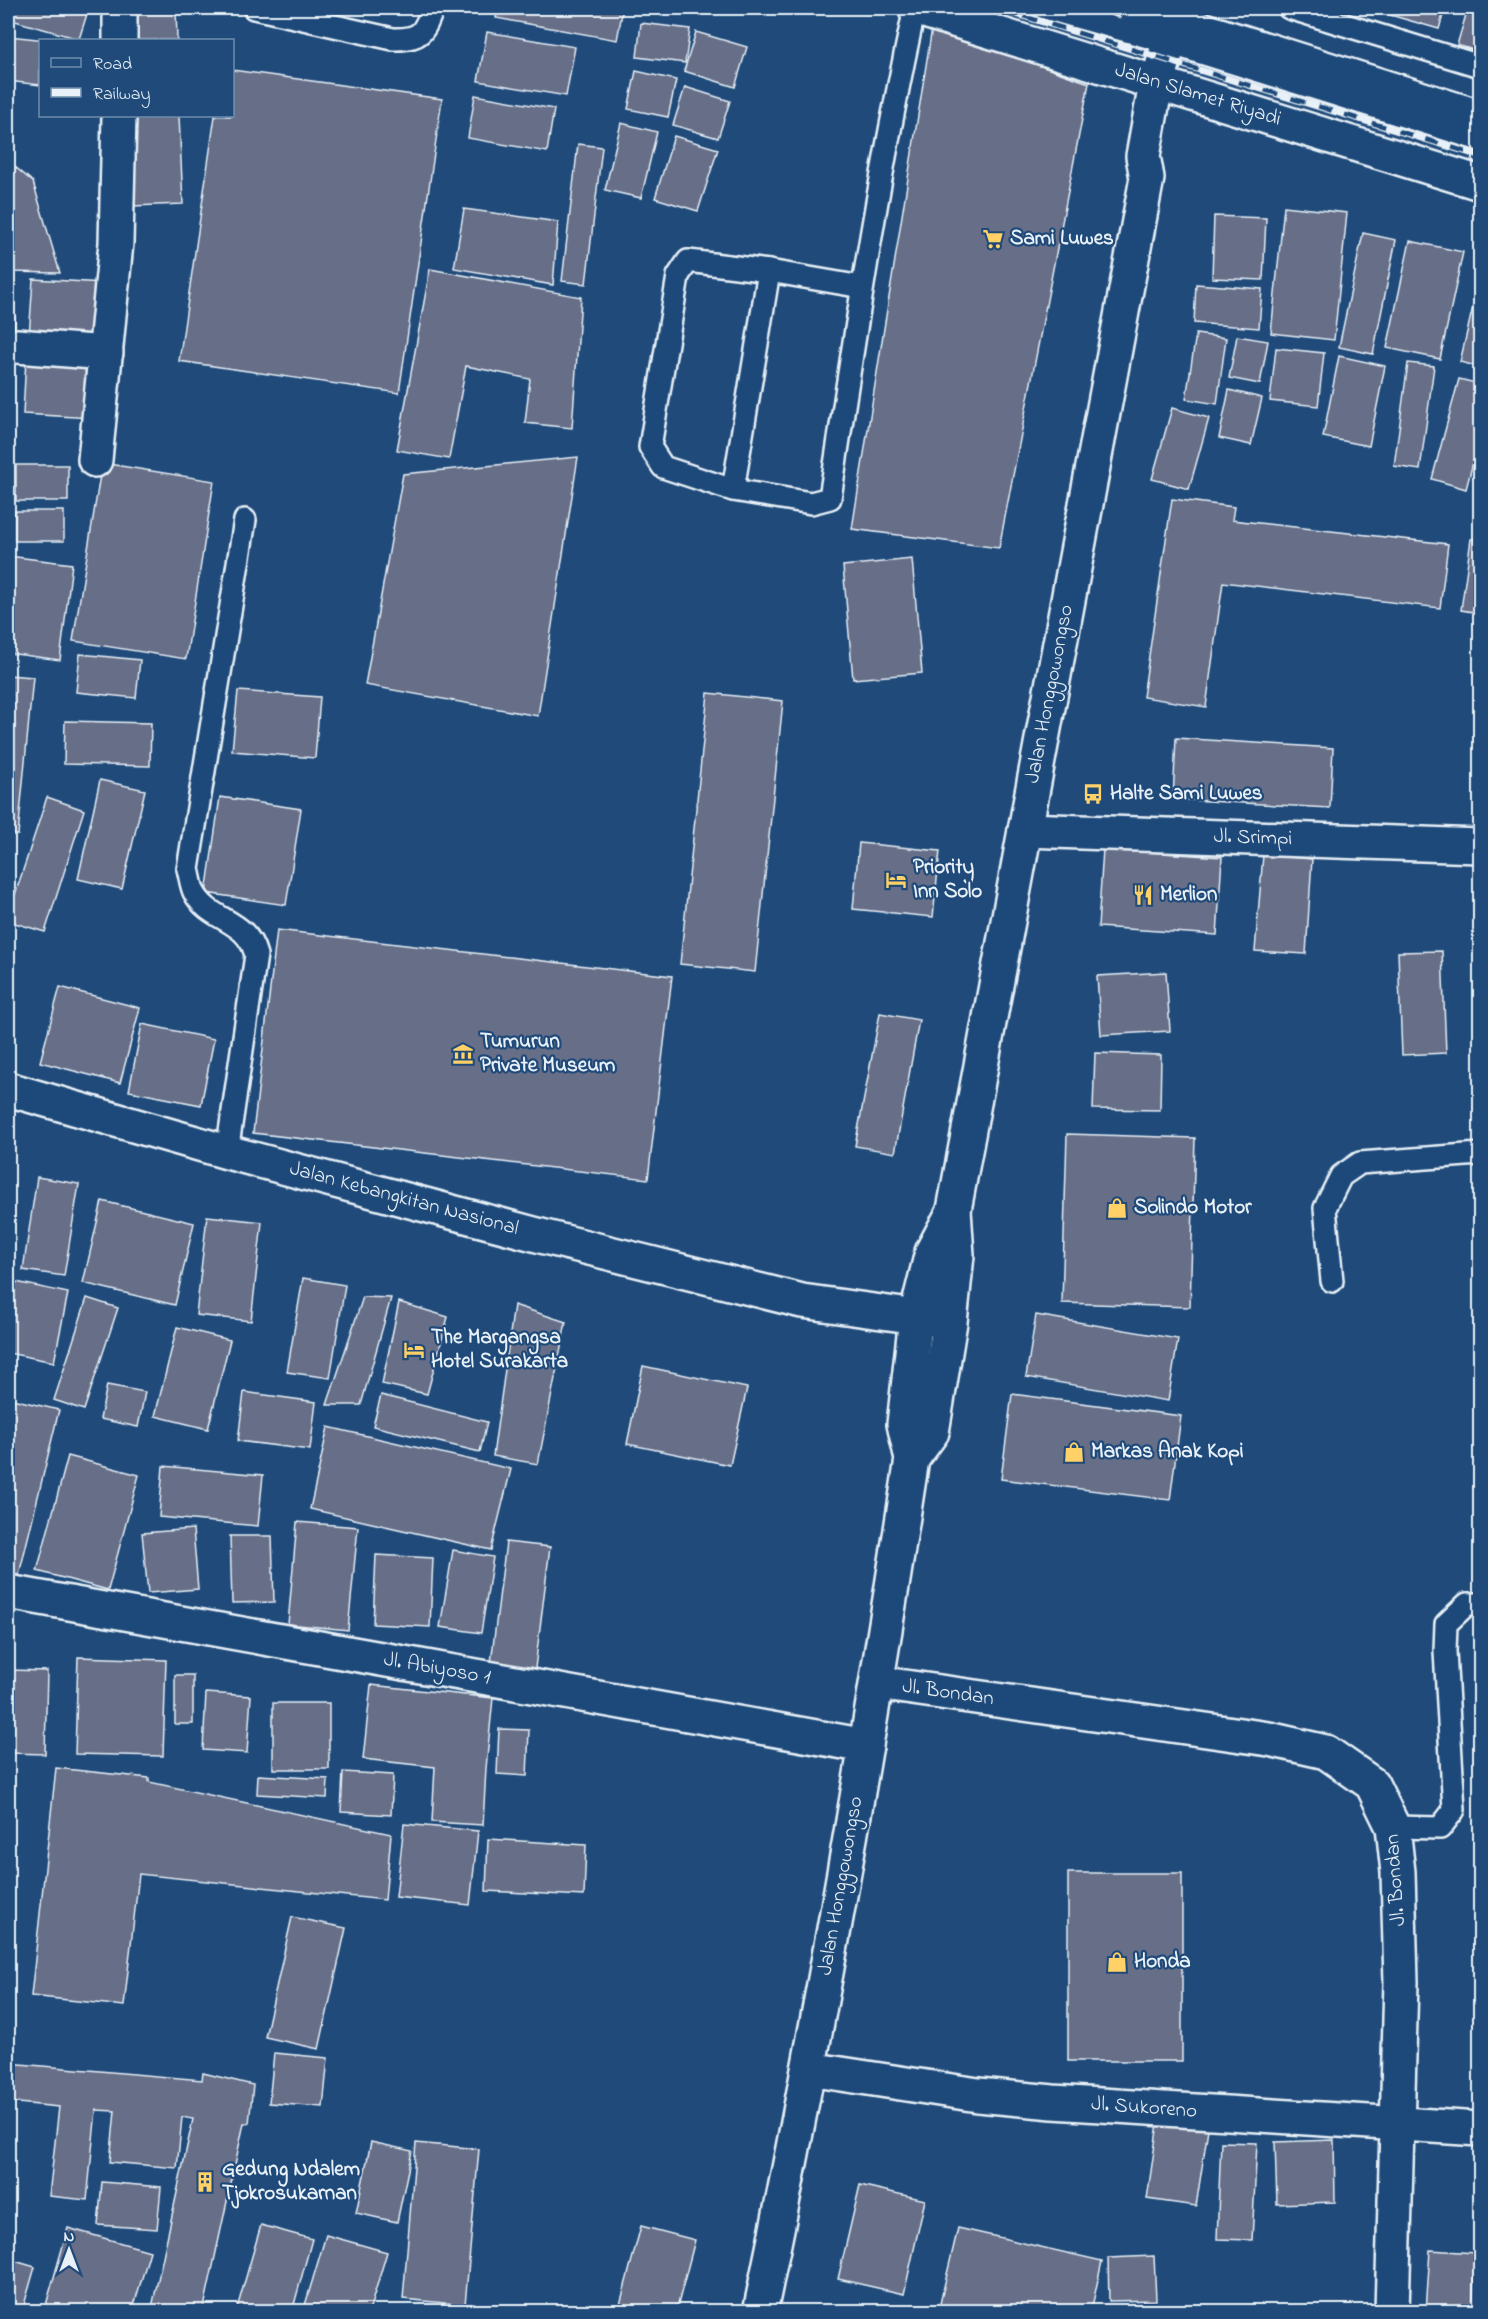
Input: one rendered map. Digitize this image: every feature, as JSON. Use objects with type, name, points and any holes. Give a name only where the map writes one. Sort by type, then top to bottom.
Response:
[{"type":"street","points":[[120,8],[120,39]]},
{"type":"street","name":"Jalan Slamet Riyadi","points":[[915,8],[1480,183]]},
{"type":"street","points":[[1134,8],[1181,25],[1480,117]]},
{"type":"street","name":"Jalan Honggowongso","points":[[912,1459],[932,1432],[957,1255],[954,1210],[1147,178],[1159,159],[1166,85],[1181,25]]},
{"type":"street","points":[[95,460],[116,243],[119,117]]},
{"type":"street","points":[[17,346],[106,353]]},
{"type":"street","name":"Jl. Srimpi","points":[[1024,830],[1480,846]]},
{"type":"street","name":"Jalan Kebangkitan Nasional","points":[[8,1089],[227,1152],[544,1237],[915,1330],[947,1334]]},
{"type":"street","name":"Jalan Honggowongso","points":[[761,2311],[809,2069],[877,1683],[912,1459],[904,1424],[915,1330],[932,1252],[954,1210]]},
{"type":"street","name":"Jl. Abiyoso 1","points":[[8,1592],[866,1746]]},
{"type":"street","name":"Jl. Bondan","points":[[877,1683],[1269,1739],[1326,1752],[1372,1784],[1393,1827],[1398,1872],[1401,1982],[1392,2312]]},
{"type":"street","name":"Jl. Sukoreno","points":[[809,2069],[978,2095],[1480,2128]]},
{"type":"lane","points":[[254,8],[393,39],[409,39],[425,28],[433,8]]},
{"type":"lane","points":[[862,287],[769,271],[688,261],[678,276],[650,447],[663,467],[733,490],[811,503],[830,498],[862,287],[915,8]]},
{"type":"lane","points":[[1044,8],[1181,25],[1480,140]]},
{"type":"lane","points":[[1289,8],[1480,66]]},
{"type":"lane","points":[[733,490],[769,271]]},
{"type":"lane","points":[[227,1152],[256,955],[253,942],[243,930],[210,911],[194,892],[188,869],[246,520]]},
{"type":"lane","points":[[1332,1281],[1325,1208],[1341,1176],[1360,1163],[1480,1154]]},
{"type":"lane","points":[[1393,1827],[1440,1828],[1454,1810],[1445,1652],[1446,1623],[1467,1604],[1480,1604]]},
{"type":"building","points":[[9,8],[89,8],[79,39],[8,19]]},
{"type":"building","points":[[125,8],[176,8],[177,39],[126,39]]},
{"type":"building","points":[[498,8],[623,8],[617,40],[496,18]]},
{"type":"building","points":[[1366,8],[1445,8],[1439,29]]},
{"type":"building","points":[[1468,8],[1480,8],[1480,52],[1457,45]]},
{"type":"building","points":[[641,23],[690,29],[685,63],[637,57]]},
{"type":"building","points":[[932,28],[1089,83],[999,548],[852,529]]},
{"type":"building","points":[[487,32],[575,47],[566,96],[478,81]]},
{"type":"building","points":[[696,32],[747,47],[735,87],[684,71]]},
{"type":"building","points":[[8,36],[39,39],[39,85],[8,81]]},
{"type":"building","points":[[234,70],[442,99],[399,393],[179,361],[215,117],[234,117]]},
{"type":"building","points":[[636,71],[676,80],[668,117],[628,109]]},
{"type":"building","points":[[685,87],[730,101],[718,138],[673,125]]},
{"type":"building","points":[[475,95],[554,109],[547,152],[468,138]]},
{"type":"building","points":[[129,117],[179,117],[183,204],[132,206]]},
{"type":"building","points":[[621,123],[657,132],[641,198],[605,190]]},
{"type":"building","points":[[674,136],[718,149],[698,211],[655,198]]},
{"type":"building","points":[[578,144],[602,147],[586,284],[562,281]]},
{"type":"building","points":[[8,161],[33,182],[60,273],[8,272]]},
{"type":"building","points":[[1284,206],[1347,213],[1334,340],[1271,333]]},
{"type":"building","points":[[464,209],[558,222],[553,285],[454,268]]},
{"type":"building","points":[[1214,216],[1266,218],[1263,280],[1212,278]]},
{"type":"building","points":[[1363,233],[1396,240],[1373,354],[1339,347]]},
{"type":"building","points":[[1410,241],[1463,252],[1440,359],[1387,348]]},
{"type":"building","points":[[430,269],[581,297],[572,428],[525,423],[530,379],[466,366],[449,459],[397,450]]},
{"type":"building","points":[[1480,277],[1480,367],[1460,362]]},
{"type":"building","points":[[33,279],[104,283],[100,341],[29,337]]},
{"type":"building","points":[[1196,284],[1262,289],[1259,328],[1194,323]]},
{"type":"building","points":[[8,316],[15,317],[13,374],[8,373]]},
{"type":"building","points":[[1196,334],[1226,338],[1217,404],[1186,399]]},
{"type":"building","points":[[1237,336],[1268,341],[1260,384],[1229,378]]},
{"type":"building","points":[[1276,348],[1324,353],[1318,406],[1270,401]]},
{"type":"building","points":[[1339,356],[1385,366],[1369,446],[1323,437]]},
{"type":"building","points":[[26,358],[95,362],[92,418],[23,414]]},
{"type":"building","points":[[1408,363],[1434,366],[1420,470],[1394,466]]},
{"type":"building","points":[[1459,379],[1480,384],[1480,436],[1466,489],[1432,479]]},
{"type":"building","points":[[1229,390],[1262,398],[1251,445],[1219,438]]},
{"type":"building","points":[[1172,408],[1209,418],[1189,489],[1152,479]]},
{"type":"building","points":[[578,457],[538,716],[365,685],[403,474]]},
{"type":"building","points":[[102,463],[214,481],[186,659],[73,641]]},
{"type":"building","points":[[16,465],[68,465],[68,501],[16,501]]},
{"type":"building","points":[[1172,499],[1234,507],[1232,520],[1448,544],[1440,608],[1223,582],[1206,707],[1143,697]]},
{"type":"building","points":[[15,511],[64,511],[64,541],[15,541]]},
{"type":"building","points":[[1471,539],[1480,540],[1480,613],[1461,610]]},
{"type":"building","points":[[8,556],[72,564],[60,660],[8,653]]},
{"type":"building","points":[[912,559],[922,673],[853,679],[843,566]]},
{"type":"building","points":[[80,654],[140,660],[136,698],[76,692]]},
{"type":"building","points":[[8,675],[33,677],[18,835],[8,835]]},
{"type":"building","points":[[238,691],[320,697],[315,758],[232,751]]},
{"type":"building","points":[[708,693],[783,701],[755,972],[680,964]]},
{"type":"building","points":[[65,721],[151,723],[150,766],[64,764]]},
{"type":"building","points":[[1176,738],[1333,748],[1330,808],[1173,799]]},
{"type":"building","points":[[100,780],[145,790],[122,889],[78,879]]},
{"type":"building","points":[[47,797],[84,810],[45,932],[8,921],[8,916]]},
{"type":"building","points":[[220,797],[301,809],[286,905],[206,893]]},
{"type":"building","name":"Priority Inn Solo","points":[[859,843],[940,851],[933,917],[853,909]]},
{"type":"building","points":[[1103,849],[1222,857],[1217,935],[1098,927]]},
{"type":"building","points":[[1263,855],[1312,859],[1306,954],[1255,951]]},
{"type":"building","name":"Tumurun Private Museum","points":[[277,930],[672,976],[648,1179],[253,1133]]},
{"type":"building","points":[[1442,951],[1446,1053],[1402,1055],[1398,952]]},
{"type":"building","points":[[1166,972],[1170,1031],[1101,1035],[1097,976]]},
{"type":"building","points":[[60,987],[140,1008],[120,1083],[40,1062]]},
{"type":"building","points":[[880,1013],[919,1020],[895,1153],[855,1146]]},
{"type":"building","points":[[142,1024],[214,1039],[201,1105],[129,1091]]},
{"type":"building","points":[[1095,1053],[1161,1055],[1160,1110],[1093,1109]]},
{"type":"building","points":[[1067,1134],[1195,1138],[1190,1307],[1062,1303]]},
{"type":"building","points":[[37,1177],[79,1184],[64,1276],[23,1270]]},
{"type":"building","points":[[102,1201],[194,1223],[175,1305],[83,1283]]},
{"type":"building","points":[[207,1216],[262,1222],[251,1321],[196,1315]]},
{"type":"building","points":[[303,1278],[345,1285],[330,1378],[287,1372]]},
{"type":"building","points":[[16,1282],[68,1293],[54,1362],[8,1353],[8,1325]]},
{"type":"building","points":[[363,1297],[391,1298],[361,1405],[327,1405]]},
{"type":"building","points":[[87,1298],[118,1308],[84,1410],[54,1400]]},
{"type":"building","name":"The Margangsa Hotel Surakarta","points":[[399,1302],[448,1317],[427,1394],[382,1384]]},
{"type":"building","points":[[514,1305],[566,1322],[538,1464],[493,1456]]},
{"type":"building","points":[[1036,1315],[1178,1339],[1168,1401],[1026,1377]]},
{"type":"building","points":[[177,1327],[230,1340],[208,1429],[155,1416]]},
{"type":"building","points":[[643,1366],[747,1388],[730,1465],[627,1444]]},
{"type":"building","points":[[107,1385],[145,1392],[138,1427],[100,1419]]},
{"type":"building","points":[[244,1392],[316,1402],[310,1450],[238,1441]]},
{"type":"building","points":[[1012,1394],[1181,1416],[1170,1500],[1001,1479]]},
{"type":"building","points":[[381,1395],[487,1422],[480,1452],[373,1426]]},
{"type":"building","points":[[8,1398],[59,1410],[18,1579],[8,1576]]},
{"type":"building","points":[[328,1427],[511,1469],[491,1550],[310,1509]]},
{"type":"building","points":[[68,1456],[139,1475],[108,1590],[37,1571]]},
{"type":"building","points":[[163,1466],[263,1475],[258,1526],[159,1517]]},
{"type":"building","points":[[297,1522],[358,1527],[348,1630],[288,1624]]},
{"type":"building","points":[[193,1529],[198,1589],[148,1593],[142,1533]]},
{"type":"building","points":[[230,1536],[272,1536],[274,1602],[232,1603]]},
{"type":"building","points":[[506,1542],[550,1547],[535,1668],[491,1663]]},
{"type":"building","points":[[453,1550],[493,1557],[481,1633],[440,1627]]},
{"type":"building","points":[[376,1555],[433,1558],[430,1627],[373,1624]]},
{"type":"building","points":[[78,1657],[166,1660],[163,1756],[75,1754]]},
{"type":"building","points":[[8,1670],[47,1671],[45,1754],[8,1753]]},
{"type":"building","points":[[175,1675],[193,1675],[193,1724],[175,1724]]},
{"type":"building","points":[[371,1685],[493,1698],[483,1825],[432,1822],[435,1767],[363,1759]]},
{"type":"building","points":[[206,1693],[251,1696],[247,1753],[203,1750]]},
{"type":"building","points":[[273,1703],[329,1703],[329,1769],[273,1769]]},
{"type":"building","points":[[499,1729],[529,1730],[527,1776],[497,1774]]},
{"type":"building","points":[[56,1768],[149,1778],[149,1782],[391,1834],[385,1900],[139,1874],[124,2006],[31,1996]]},
{"type":"building","points":[[343,1772],[393,1775],[391,1815],[341,1812]]},
{"type":"building","points":[[258,1775],[328,1779],[327,1798],[257,1794]]},
{"type":"building","points":[[404,1824],[478,1831],[470,1905],[396,1897]]},
{"type":"building","points":[[488,1839],[586,1845],[584,1896],[486,1891]]},
{"type":"building","points":[[1068,1873],[1182,1873],[1182,2061],[1068,2061]]},
{"type":"building","points":[[292,1917],[346,1928],[319,2049],[265,2037]]},
{"type":"building","points":[[274,2053],[328,2058],[323,2107],[269,2103]]},
{"type":"building","name":"Gedung Ndalem Tjokrosukarnan","points":[[8,2063],[202,2080],[203,2073],[253,2085],[249,2123],[244,2123],[203,2312],[151,2312],[193,2119],[182,2117],[177,2168],[110,2162],[115,2111],[96,2110],[87,2200],[49,2196],[59,2107],[8,2102]]},
{"type":"building","points":[[1158,2123],[1208,2129],[1196,2206],[1147,2199]]},
{"type":"building","points":[[1334,2140],[1335,2202],[1277,2204],[1275,2142]]},
{"type":"building","points":[[371,2142],[412,2151],[397,2222],[356,2213]]},
{"type":"building","points":[[1221,2142],[1257,2143],[1252,2240],[1217,2239]]},
{"type":"building","points":[[416,2143],[479,2149],[465,2305],[403,2299]]},
{"type":"building","points":[[102,2182],[161,2187],[157,2229],[98,2225]]},
{"type":"building","points":[[860,2185],[925,2200],[904,2294],[838,2279]]},
{"type":"building","points":[[261,2225],[312,2239],[292,2312],[236,2312]]},
{"type":"building","points":[[641,2226],[695,2240],[676,2312],[618,2312]]},
{"type":"building","points":[[68,2228],[150,2251],[132,2312],[44,2312]]},
{"type":"building","points":[[958,2228],[1102,2261],[1091,2312],[938,2312]]},
{"type":"building","points":[[326,2235],[387,2252],[369,2312],[303,2312]]},
{"type":"building","points":[[1430,2250],[1475,2253],[1472,2312],[1426,2312]]},
{"type":"building","points":[[1154,2256],[1156,2300],[1109,2301],[1108,2258]]},
{"type":"building","points":[[8,2259],[35,2267],[22,2312],[8,2312]]},
{"type":"railway","points":[[997,8],[1480,156]]},
{"type":"place","name":"Sami Luwes","points":[[993,239]]},
{"type":"place","name":"Halte Sami Luwes","points":[[1093,794]]},
{"type":"place","name":"Priority Inn Solo","points":[[896,880]]},
{"type":"place","name":"Merlion","points":[[1143,895]]},
{"type":"place","name":"Tumurun Private Museum","points":[[463,1054]]},
{"type":"place","name":"Solindo Motor","points":[[1117,1208]]},
{"type":"place","name":"The Margangsa Hotel Surakarta","points":[[414,1350]]},
{"type":"place","name":"Markas Anak Kopi","points":[[1074,1452]]},
{"type":"place","name":"Honda","points":[[1117,1962]]},
{"type":"place","name":"Gedung Ndalem Tjokrosukarnan","points":[[205,2182]]}]
